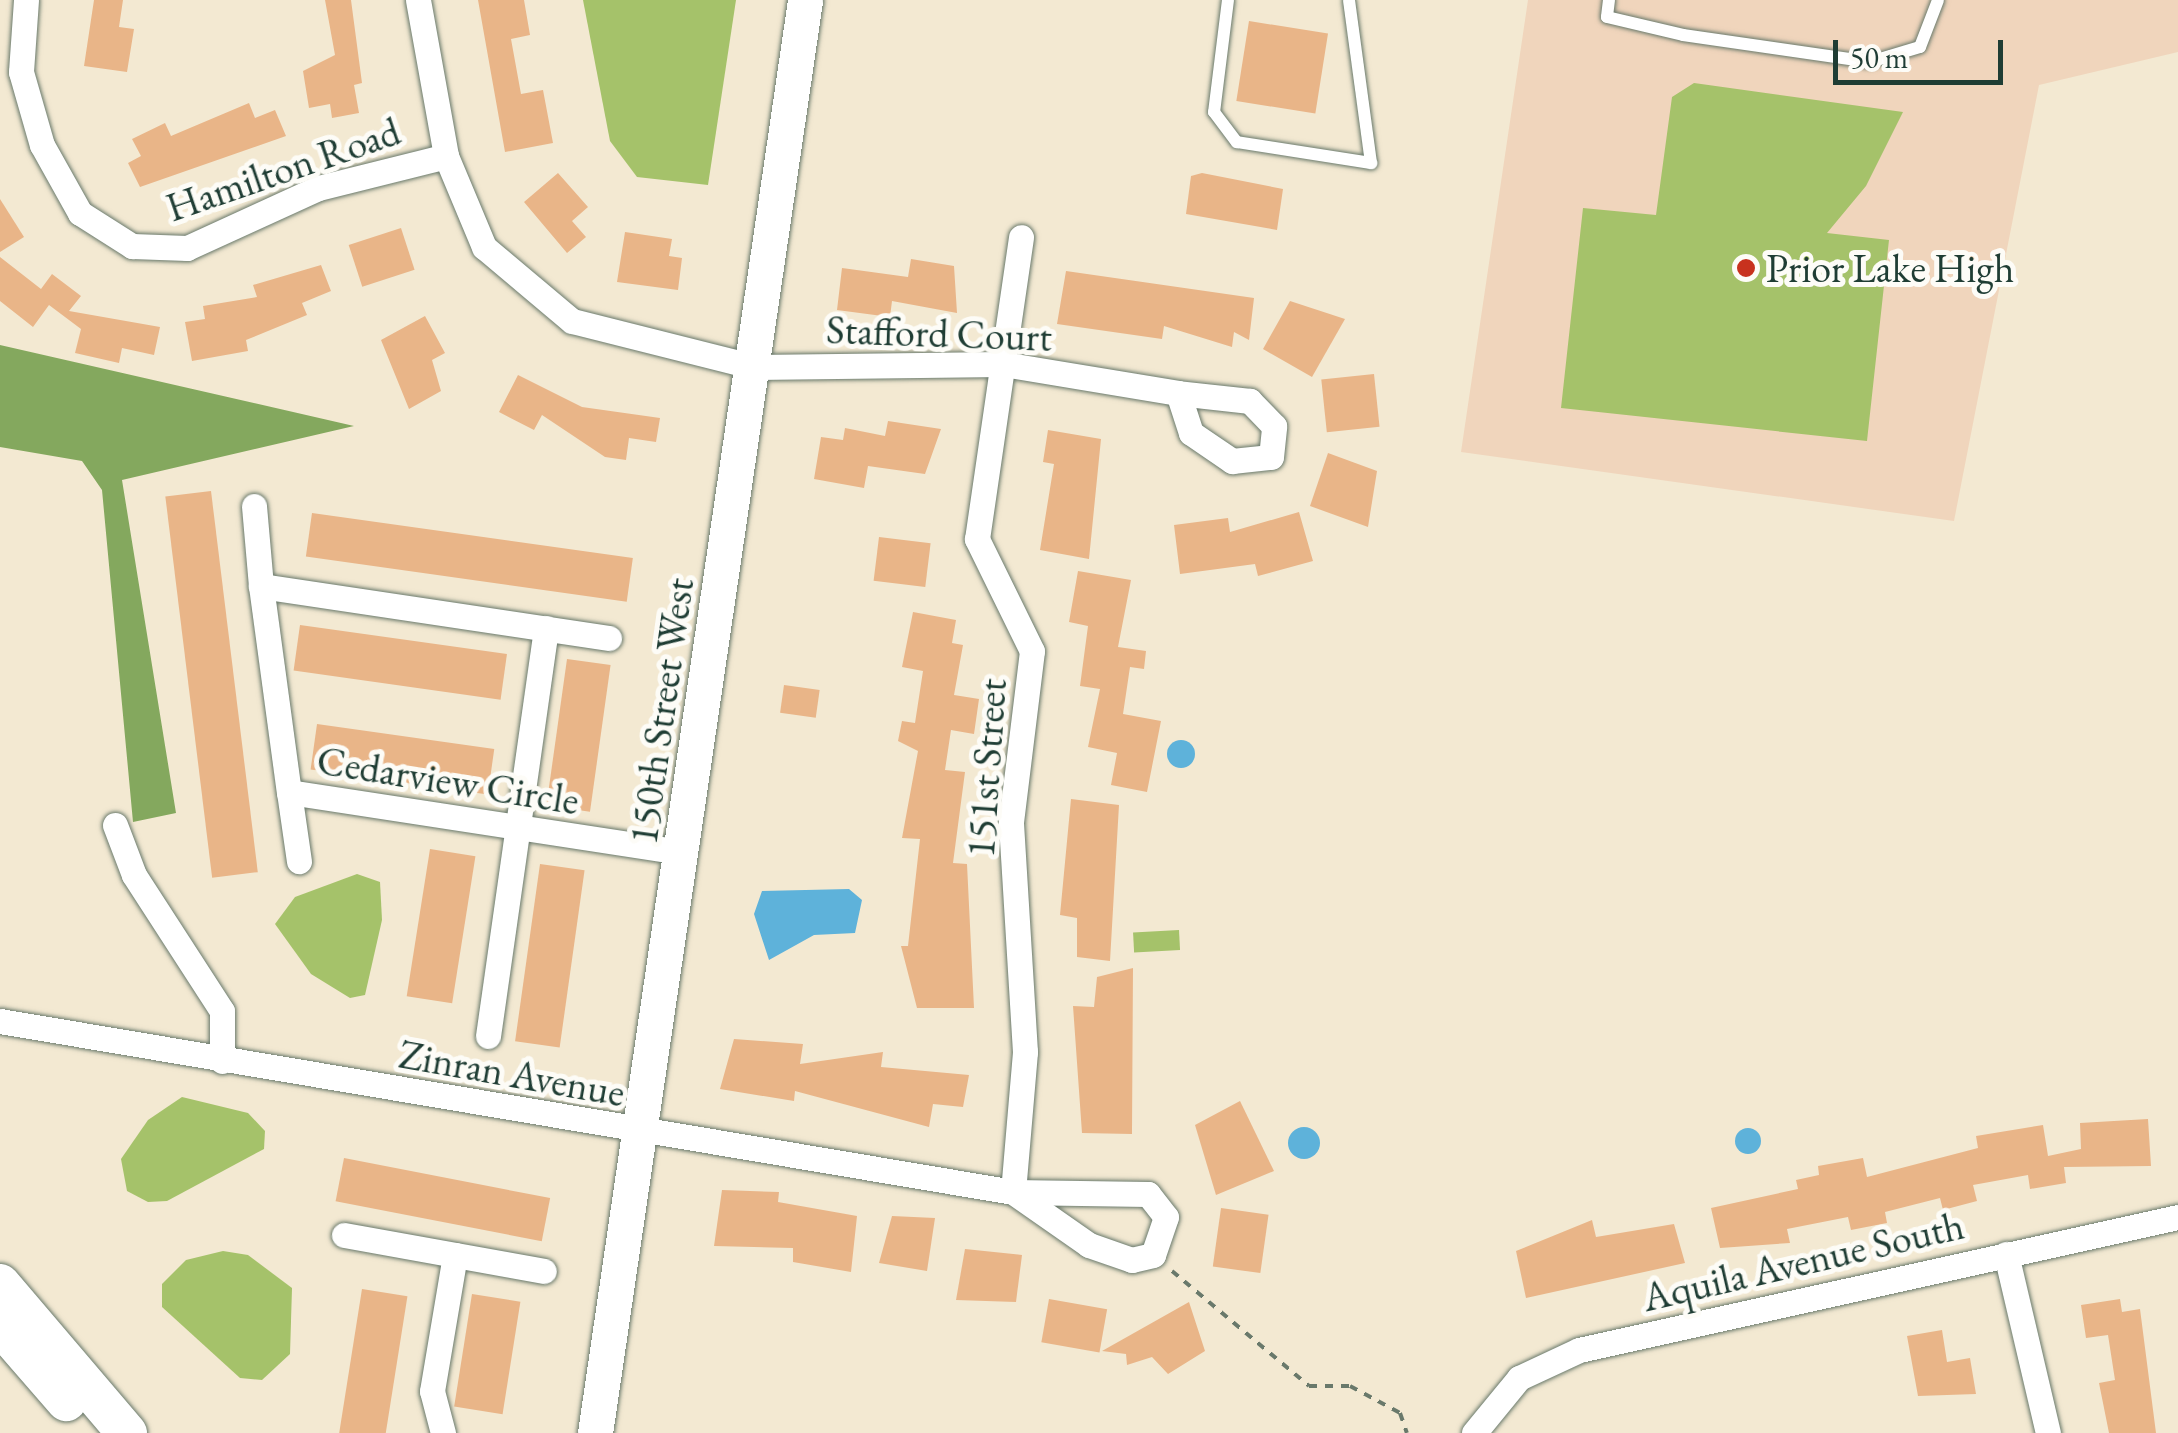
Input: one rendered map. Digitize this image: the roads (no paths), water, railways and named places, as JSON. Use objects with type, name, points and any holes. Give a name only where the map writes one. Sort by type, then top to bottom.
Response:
[{"type":"main road","points":[[0,1284],[127,1433]]},
{"type":"main road","points":[[0,1325],[92,1433]]},
{"type":"street","name":"Hamilton Road","points":[[26,0],[21,72],[42,145],[80,212],[132,246],[186,248],[318,188],[446,156]]},
{"type":"street","name":"Stafford Court","points":[[418,0],[446,156],[484,247],[572,322],[756,367],[1004,364],[1178,393]]},
{"type":"street","name":"150th Street West","points":[[595,1433],[646,1134],[806,0]]},
{"type":"street","name":"151st Street","points":[[1013,1192],[1026,1052],[1011,822],[1032,651],[977,539],[1021,237]]},
{"type":"street","name":"Cedarview Circle","points":[[254,506],[289,792],[516,830],[683,852]]},
{"type":"street","points":[[261,586],[609,638]]},
{"type":"street","points":[[488,1036],[546,628]]},
{"type":"street","points":[[289,792],[299,862]]},
{"type":"street","points":[[115,825],[134,875],[222,1011],[222,1062]]},
{"type":"street","name":"Zinran Avenue","points":[[0,1022],[646,1134],[1013,1192],[1148,1194],[1166,1217],[1153,1255],[1132,1260],[1089,1244],[1013,1192]]},
{"type":"street","name":"Aquila Avenue South","points":[[1474,1433],[1519,1378],[1578,1350],[2178,1217]]},
{"type":"street","points":[[344,1235],[544,1271]]},
{"type":"street","points":[[2006,1254],[2048,1433]]},
{"type":"street","points":[[443,1433],[432,1391],[456,1255]]},
{"type":"lane","points":[[1228,0],[1214,112],[1238,142],[1371,163],[1350,0]]},
{"type":"lane","points":[[1609,0],[1606,17],[1682,36],[1870,62],[1920,47],[1938,0]]},
{"type":"water","points":[[1181,740],[1191,744],[1195,754],[1191,764],[1181,768],[1171,764],[1167,754],[1171,744]]},
{"type":"water","points":[[849,889],[862,900],[855,933],[814,935],[769,960],[754,914],[762,891]]},
{"type":"water","points":[[1304,1127],[1315,1132],[1320,1143],[1315,1154],[1304,1159],[1293,1154],[1288,1143],[1293,1132]]},
{"type":"water","points":[[1748,1128],[1757,1132],[1761,1141],[1757,1150],[1748,1154],[1739,1150],[1735,1141],[1739,1132]]},
{"type":"place","name":"Prior Lake High","points":[[1746,268]]}]
